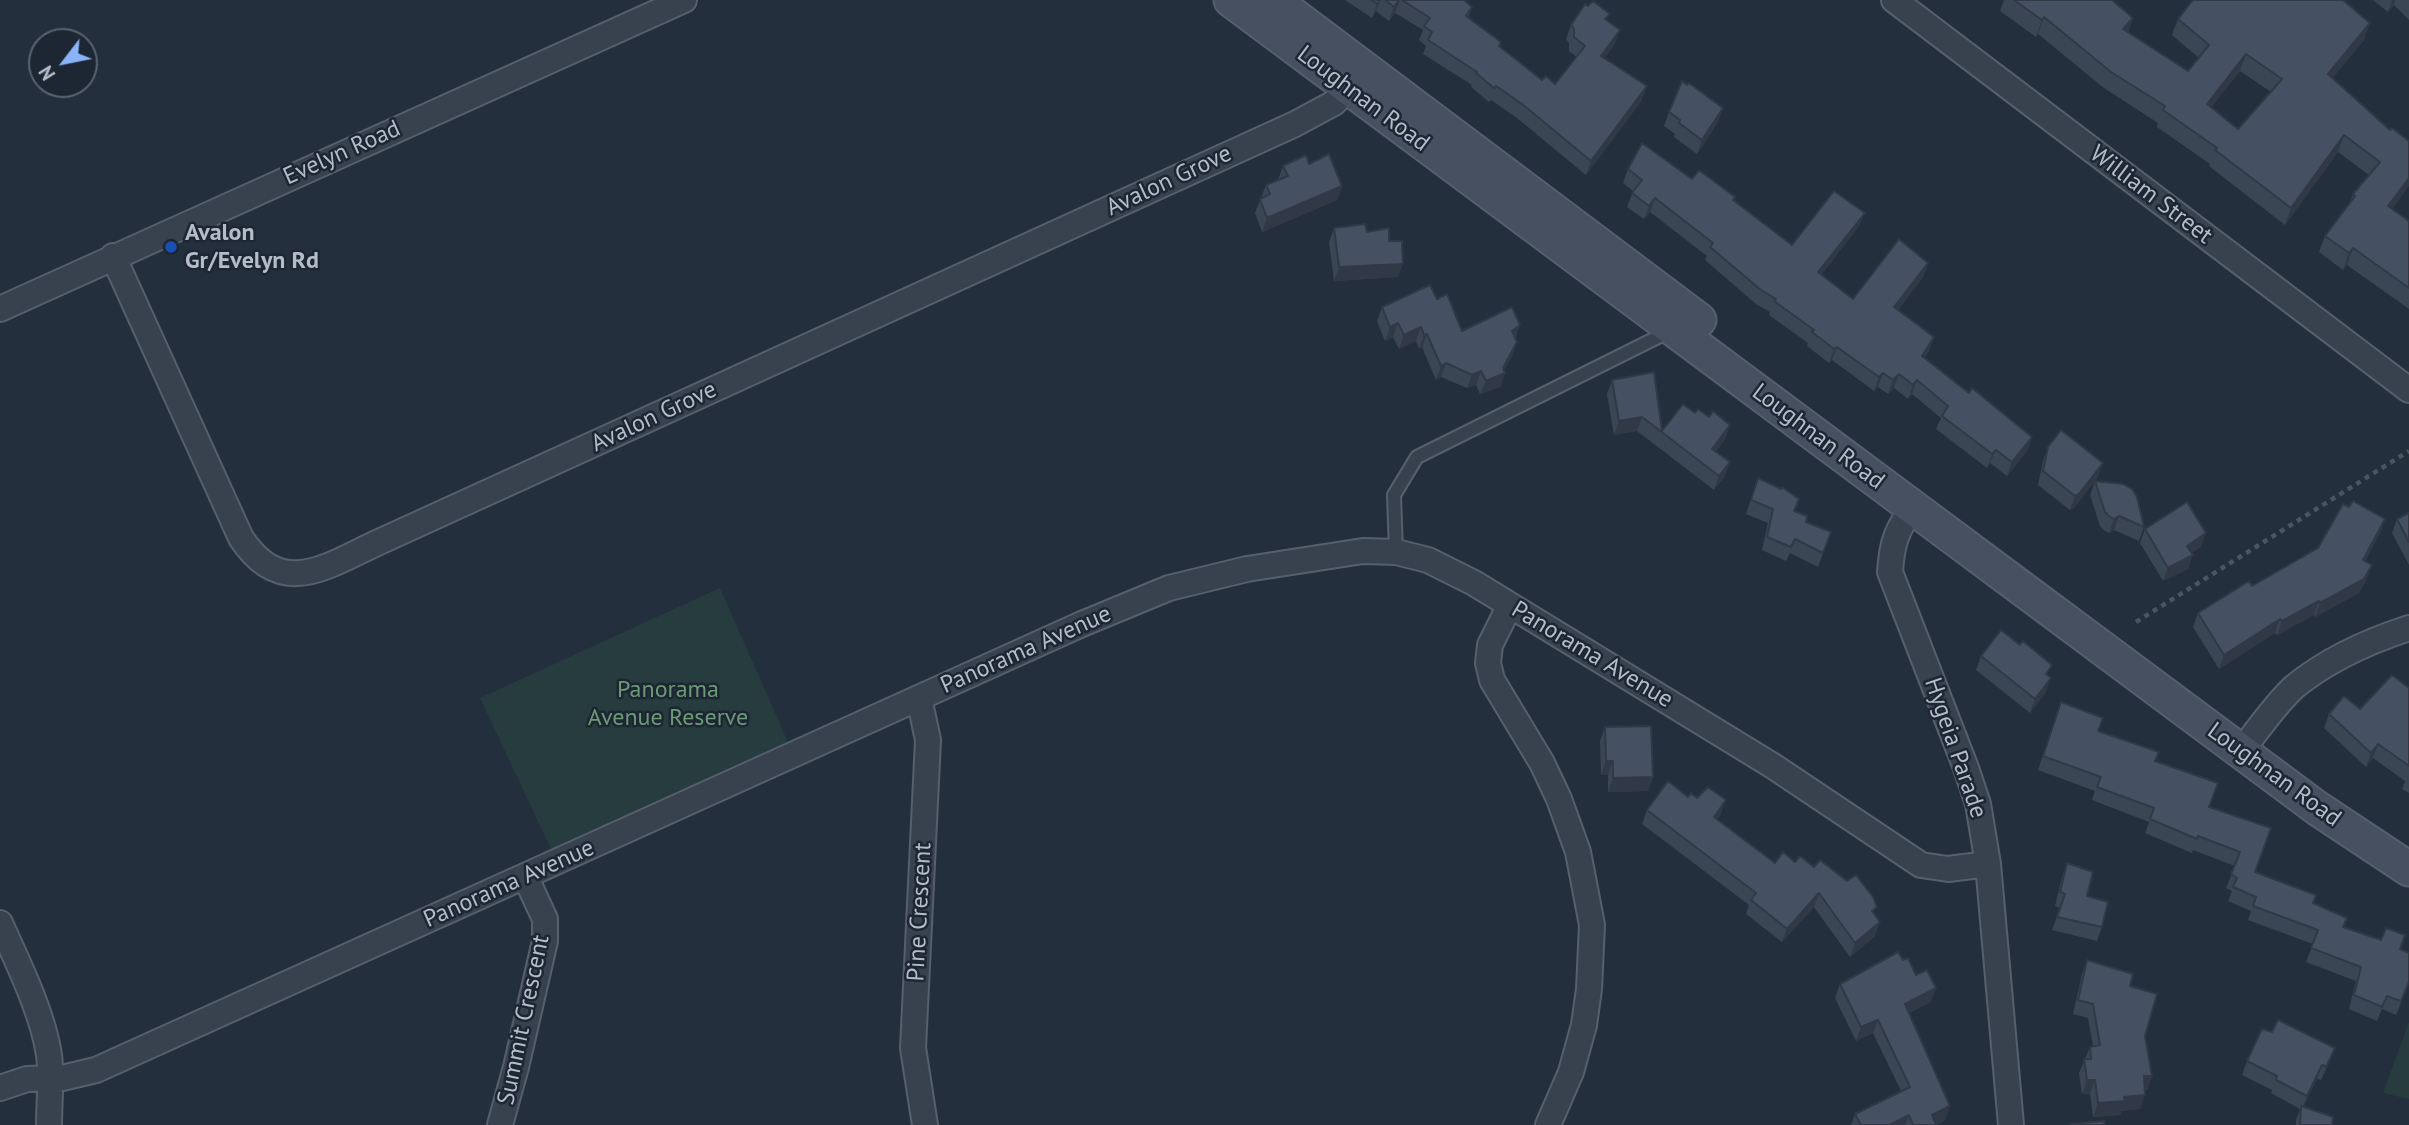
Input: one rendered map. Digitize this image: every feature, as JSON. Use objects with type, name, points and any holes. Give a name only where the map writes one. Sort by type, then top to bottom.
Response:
[{"type":"main road","name":"Loughnan Road","points":[[1231,0],[2317,808],[2409,869]]},
{"type":"main road","name":"Loughnan Road","points":[[1273,0],[2252,737],[2361,817],[2409,846]]},
{"type":"street","name":"Evelyn Road","points":[[0,309],[684,0]]},
{"type":"street","name":"William Street","points":[[1894,0],[2409,390]]},
{"type":"street","name":"Avalon Grove","points":[[113,257],[241,538],[251,554],[272,570],[302,573],[315,571],[391,537],[1305,119],[1337,100],[1348,89]]},
{"type":"street","name":"Hygeia Parade","points":[[1913,508],[1895,536],[1890,572],[1978,804],[1988,864],[2011,1125]]},
{"type":"street","name":"Panorama Avenue","points":[[0,1088],[27,1079],[76,1076],[96,1070],[1082,624],[1169,588],[1247,569],[1363,551],[1396,552],[1428,560],[1510,605],[1773,766],[1921,865],[1948,869],[1988,864]]},
{"type":"street","points":[[1510,605],[1490,645],[1488,663],[1492,680],[1542,763],[1559,799],[1578,852],[1592,925],[1589,989],[1584,1025],[1571,1072],[1548,1125]]},
{"type":"street","points":[[2252,737],[2274,708],[2295,687],[2362,646],[2409,628]]},
{"type":"street","name":"Pine Crescent","points":[[919,698],[928,740],[913,1048],[925,1125]]},
{"type":"street","name":"Summit Crescent","points":[[500,1125],[545,941],[545,919],[525,876]]},
{"type":"street","points":[[0,923],[41,1024],[49,1054],[48,1125]]},
{"type":"lane","points":[[1396,552],[1394,495],[1417,457],[1673,330]]},
{"type":"path","points":[[2136,622],[2409,450]]},
{"type":"green space","name":"Panorama Avenue Reserve","points":[[720,588],[788,742],[551,849],[480,698]]},
{"type":"green space","points":[[2409,1022],[2409,1099],[2383,1093]]},
{"type":"building","points":[[1385,0],[1399,0],[1394,7]]},
{"type":"building","points":[[1402,0],[1464,0],[1472,7],[1466,16],[1501,42],[1499,46],[1542,80],[1546,76],[1555,84],[1585,46],[1574,37],[1571,25],[1585,4],[1588,6],[1593,1],[1610,14],[1605,19],[1620,30],[1601,56],[1647,86],[1591,161],[1522,104],[1496,86],[1494,88],[1477,72],[1428,40],[1432,32],[1424,26],[1430,18]]},
{"type":"building","points":[[2014,0],[2112,0],[2133,18],[2123,29],[2188,71],[2209,45],[2178,19],[2193,0],[2343,0],[2370,23],[2328,74],[2390,130],[2392,128],[2409,141],[2409,178],[2388,206],[2409,221],[2409,288],[2353,248],[2349,253],[2325,236],[2355,196],[2353,194],[2380,162],[2344,135],[2291,208],[2215,150],[2217,148],[2163,110],[2165,106],[2111,72],[2044,17],[2042,20]],"holes":[[[2246,54],[2282,79],[2238,129],[2207,104]]]},
{"type":"building","points":[[1682,81],[1687,85],[1689,83],[1723,108],[1702,140],[1669,112]]},
{"type":"building","points":[[1642,143],[1692,179],[1699,170],[1792,245],[1834,191],[1865,213],[1818,272],[1853,299],[1899,239],[1928,263],[1894,307],[1934,337],[1922,356],[1969,393],[1972,388],[2032,437],[2012,462],[1996,450],[1992,454],[1942,416],[1948,406],[1917,380],[1913,385],[1899,374],[1893,380],[1883,373],[1879,377],[1837,347],[1834,349],[1710,247],[1713,243],[1655,198],[1649,206],[1632,193],[1642,180],[1628,169]]},
{"type":"building","points":[[1329,154],[1342,186],[1267,218],[1260,199],[1270,194],[1266,185],[1288,176],[1283,166],[1306,155],[1309,164]]},
{"type":"building","points":[[1365,224],[1367,232],[1389,228],[1389,241],[1402,241],[1403,264],[1339,267],[1334,228]]},
{"type":"building","points":[[1430,285],[1437,299],[1447,294],[1462,331],[1512,307],[1520,325],[1512,331],[1517,342],[1503,368],[1505,373],[1486,381],[1481,371],[1472,375],[1446,363],[1441,366],[1427,334],[1424,335],[1421,327],[1404,335],[1398,323],[1390,327],[1382,307]]},
{"type":"building","points":[[1654,372],[1662,431],[1683,404],[1695,413],[1698,409],[1709,417],[1713,411],[1730,425],[1712,449],[1730,462],[1719,476],[1642,417],[1619,421],[1612,380]]},
{"type":"building","points":[[2061,430],[2103,463],[2075,496],[2043,471],[2048,447]]},
{"type":"building","points":[[1758,478],[1781,489],[1782,487],[1799,499],[1794,511],[1807,516],[1806,522],[1831,532],[1823,553],[1795,539],[1791,547],[1767,537],[1773,509],[1751,500]]},
{"type":"building","points":[[2095,481],[2123,484],[2132,489],[2137,497],[2144,527],[2119,516],[2114,519],[2109,516],[2105,512]]},
{"type":"building","points":[[2353,501],[2385,519],[2363,560],[2372,565],[2364,579],[2320,603],[2319,601],[2282,621],[2280,619],[2224,655],[2198,613],[2249,581],[2252,586],[2318,548],[2343,504],[2349,507]]},
{"type":"building","points":[[2187,502],[2206,533],[2187,546],[2193,555],[2168,568],[2145,529]]},
{"type":"building","points":[[2409,513],[2409,542],[2397,519]]},
{"type":"building","points":[[2001,630],[2020,645],[2023,641],[2052,665],[2046,674],[2051,678],[2035,699],[1981,656]]},
{"type":"building","points":[[2392,675],[2409,688],[2409,766],[2378,744],[2371,753],[2329,714],[2344,696],[2360,709]]},
{"type":"building","points":[[2061,702],[2103,718],[2098,731],[2159,752],[2155,761],[2218,783],[2209,807],[2271,828],[2255,872],[2316,895],[2313,903],[2347,918],[2343,927],[2381,940],[2386,928],[2405,935],[2400,949],[2409,953],[2409,982],[2401,1001],[2387,996],[2382,1007],[2354,995],[2361,967],[2311,948],[2318,930],[2253,906],[2256,897],[2233,887],[2237,878],[2231,874],[2240,852],[2198,836],[2197,839],[2150,819],[2154,808],[2097,787],[2101,777],[2043,756]]},
{"type":"building","points":[[1651,726],[1653,777],[1613,778],[1613,761],[1606,761],[1605,727]]},
{"type":"building","points":[[1668,781],[1688,797],[1691,793],[1697,798],[1708,787],[1726,800],[1714,817],[1775,863],[1783,852],[1795,862],[1800,856],[1814,867],[1820,860],[1847,881],[1856,875],[1873,897],[1877,907],[1872,911],[1880,922],[1855,943],[1819,893],[1787,929],[1751,900],[1756,893],[1647,810]]},
{"type":"building","points":[[2067,863],[2093,872],[2087,896],[2108,902],[2102,927],[2057,917],[2065,894],[2060,892]]},
{"type":"building","points":[[1898,952],[1903,960],[1908,958],[1916,975],[1927,970],[1936,988],[1905,1004],[1950,1106],[1932,1115],[1936,1125],[1913,1125],[1909,1115],[1890,1125],[1861,1125],[1855,1114],[1910,1087],[1878,1020],[1861,1027],[1840,984]]},
{"type":"building","points":[[2087,960],[2133,974],[2130,986],[2157,994],[2145,1036],[2152,1076],[2144,1076],[2145,1095],[2124,1097],[2125,1101],[2098,1103],[2095,1080],[2087,1080],[2084,1059],[2091,1059],[2090,1047],[2100,1045],[2093,1004],[2078,1000]]},
{"type":"building","points":[[2278,1020],[2335,1048],[2326,1067],[2322,1065],[2307,1096],[2276,1080],[2277,1076],[2247,1061],[2262,1029],[2272,1032]]},
{"type":"building","points":[[2301,1106],[2333,1117],[2332,1125],[2300,1125]]},
{"type":"building","points":[[2104,1121],[2105,1125],[2071,1125],[2071,1124]]},
{"type":"place","name":"Avalon Gr/Evelyn Rd","points":[[171,247]]}]
